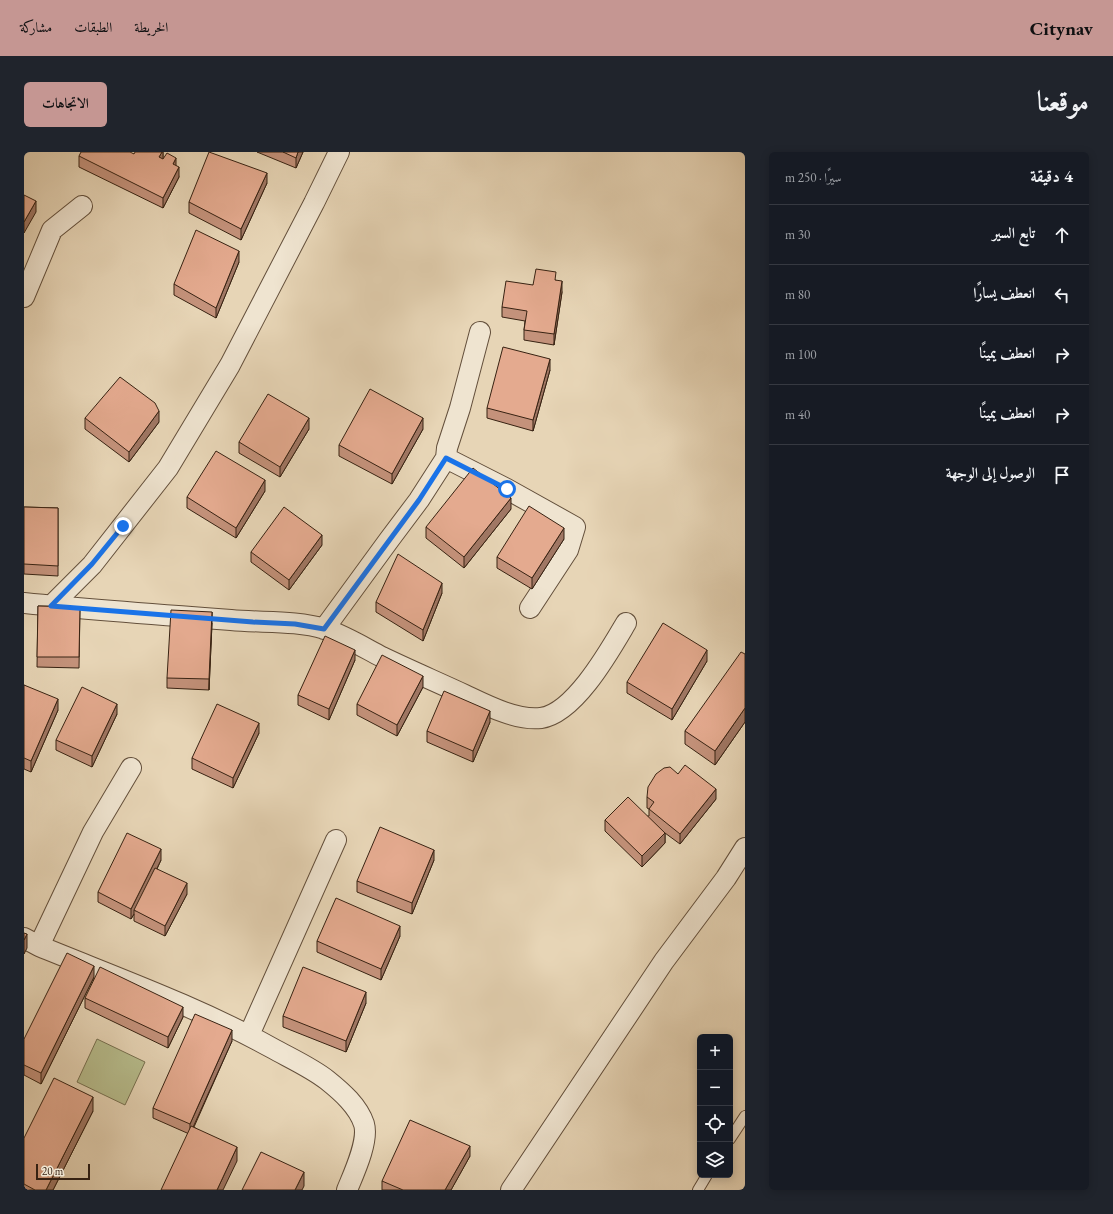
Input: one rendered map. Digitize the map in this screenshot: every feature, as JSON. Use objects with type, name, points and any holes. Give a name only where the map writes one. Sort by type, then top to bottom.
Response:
[{"type":"street","points":[[51,606],[92,564],[168,468],[230,365],[314,204],[339,152]]},
{"type":"street","points":[[24,297],[52,230],[82,206]]},
{"type":"street","points":[[324,629],[419,500],[446,458],[447,448],[460,408],[480,332]]},
{"type":"street","points":[[446,458],[507,489],[576,527],[568,550],[530,608]]},
{"type":"street","points":[[24,603],[253,622],[295,624],[324,629],[354,641],[382,657],[484,704],[516,716],[541,718],[552,714],[564,706],[587,685],[626,623]]},
{"type":"street","points":[[131,768],[93,832],[32,942],[167,998],[249,1035],[327,1079],[354,1105],[363,1122],[366,1132],[364,1143],[347,1190]]},
{"type":"street","points":[[249,1035],[336,840]]},
{"type":"street","points":[[511,1190],[664,960],[726,878],[745,848]]},
{"type":"lane","points":[[733,1134],[745,1116]]},
{"type":"lane","points":[[698,1190],[705,1178]]},
{"type":"green space","points":[[97,1039],[145,1062],[125,1105],[77,1082]]},
{"type":"building","points":[[81,152],[130,152],[134,154],[135,152],[162,152],[159,157],[163,159],[167,153],[176,158],[173,164],[179,167],[163,198],[79,156]]},
{"type":"building","points":[[209,152],[267,173],[241,229],[189,202]]},
{"type":"building","points":[[283,152],[298,152],[296,158]]},
{"type":"building","points":[[24,195],[36,201],[24,222]]},
{"type":"building","points":[[196,230],[239,251],[216,308],[174,284]]},
{"type":"building","points":[[536,269],[556,272],[555,280],[562,281],[554,334],[524,330],[527,311],[502,307],[506,281],[533,285]]},
{"type":"building","points":[[503,347],[550,359],[533,420],[487,408]]},
{"type":"building","points":[[120,377],[155,403],[159,411],[129,452],[85,418]]},
{"type":"building","points":[[370,389],[423,418],[392,474],[339,445]]},
{"type":"building","points":[[268,394],[309,418],[280,467],[239,442]]},
{"type":"building","points":[[216,451],[265,480],[236,528],[187,497]]},
{"type":"building","points":[[473,468],[511,498],[464,557],[426,527]]},
{"type":"building","points":[[529,506],[564,528],[532,578],[497,557]]},
{"type":"building","points":[[24,507],[58,508],[58,566],[24,564]]},
{"type":"building","points":[[284,507],[322,535],[289,580],[251,552]]},
{"type":"building","points":[[398,554],[442,583],[423,630],[376,602]]},
{"type":"building","points":[[38,606],[80,607],[79,657],[37,657]]},
{"type":"building","points":[[171,610],[212,612],[209,679],[167,678]]},
{"type":"building","points":[[663,623],[707,650],[672,709],[627,682]]},
{"type":"building","points":[[325,636],[355,650],[329,709],[298,695]]},
{"type":"building","points":[[741,652],[745,654],[745,708],[715,751],[685,731]]},
{"type":"building","points":[[382,655],[423,676],[397,725],[357,704]]},
{"type":"building","points":[[24,685],[58,699],[31,761],[24,758]]},
{"type":"building","points":[[82,687],[117,704],[92,756],[56,740]]},
{"type":"building","points":[[444,691],[490,711],[473,751],[427,731]]},
{"type":"building","points":[[217,704],[259,723],[233,778],[192,758]]},
{"type":"building","points":[[685,765],[716,789],[680,834],[649,809],[654,802],[647,797],[648,787],[656,774],[664,768],[670,767],[678,774]]},
{"type":"building","points":[[628,797],[665,833],[642,856],[605,820]]},
{"type":"building","points":[[380,827],[434,850],[412,903],[357,881]]},
{"type":"building","points":[[127,833],[161,849],[131,909],[98,892]]},
{"type":"building","points":[[155,868],[187,883],[165,926],[134,910]]},
{"type":"building","points":[[336,898],[400,926],[381,969],[317,941]]},
{"type":"building","points":[[24,933],[27,934],[24,940]]},
{"type":"building","points":[[67,953],[94,966],[41,1073],[24,1065],[24,1039]]},
{"type":"building","points":[[100,967],[183,1007],[168,1037],[85,998]]},
{"type":"building","points":[[303,967],[366,992],[346,1041],[283,1016]]},
{"type":"building","points":[[195,1014],[232,1030],[190,1124],[153,1108]]},
{"type":"building","points":[[54,1078],[93,1097],[46,1190],[35,1190],[24,1184],[24,1138]]},
{"type":"building","points":[[410,1120],[470,1146],[445,1190],[403,1190],[382,1181]]},
{"type":"building","points":[[191,1126],[237,1147],[217,1190],[161,1190]]},
{"type":"building","points":[[261,1152],[304,1172],[295,1190],[242,1190]]},
{"type":"route","points":[[123,526],[92,564],[51,606],[295,624],[324,629],[419,500],[446,458],[507,489]]}]
